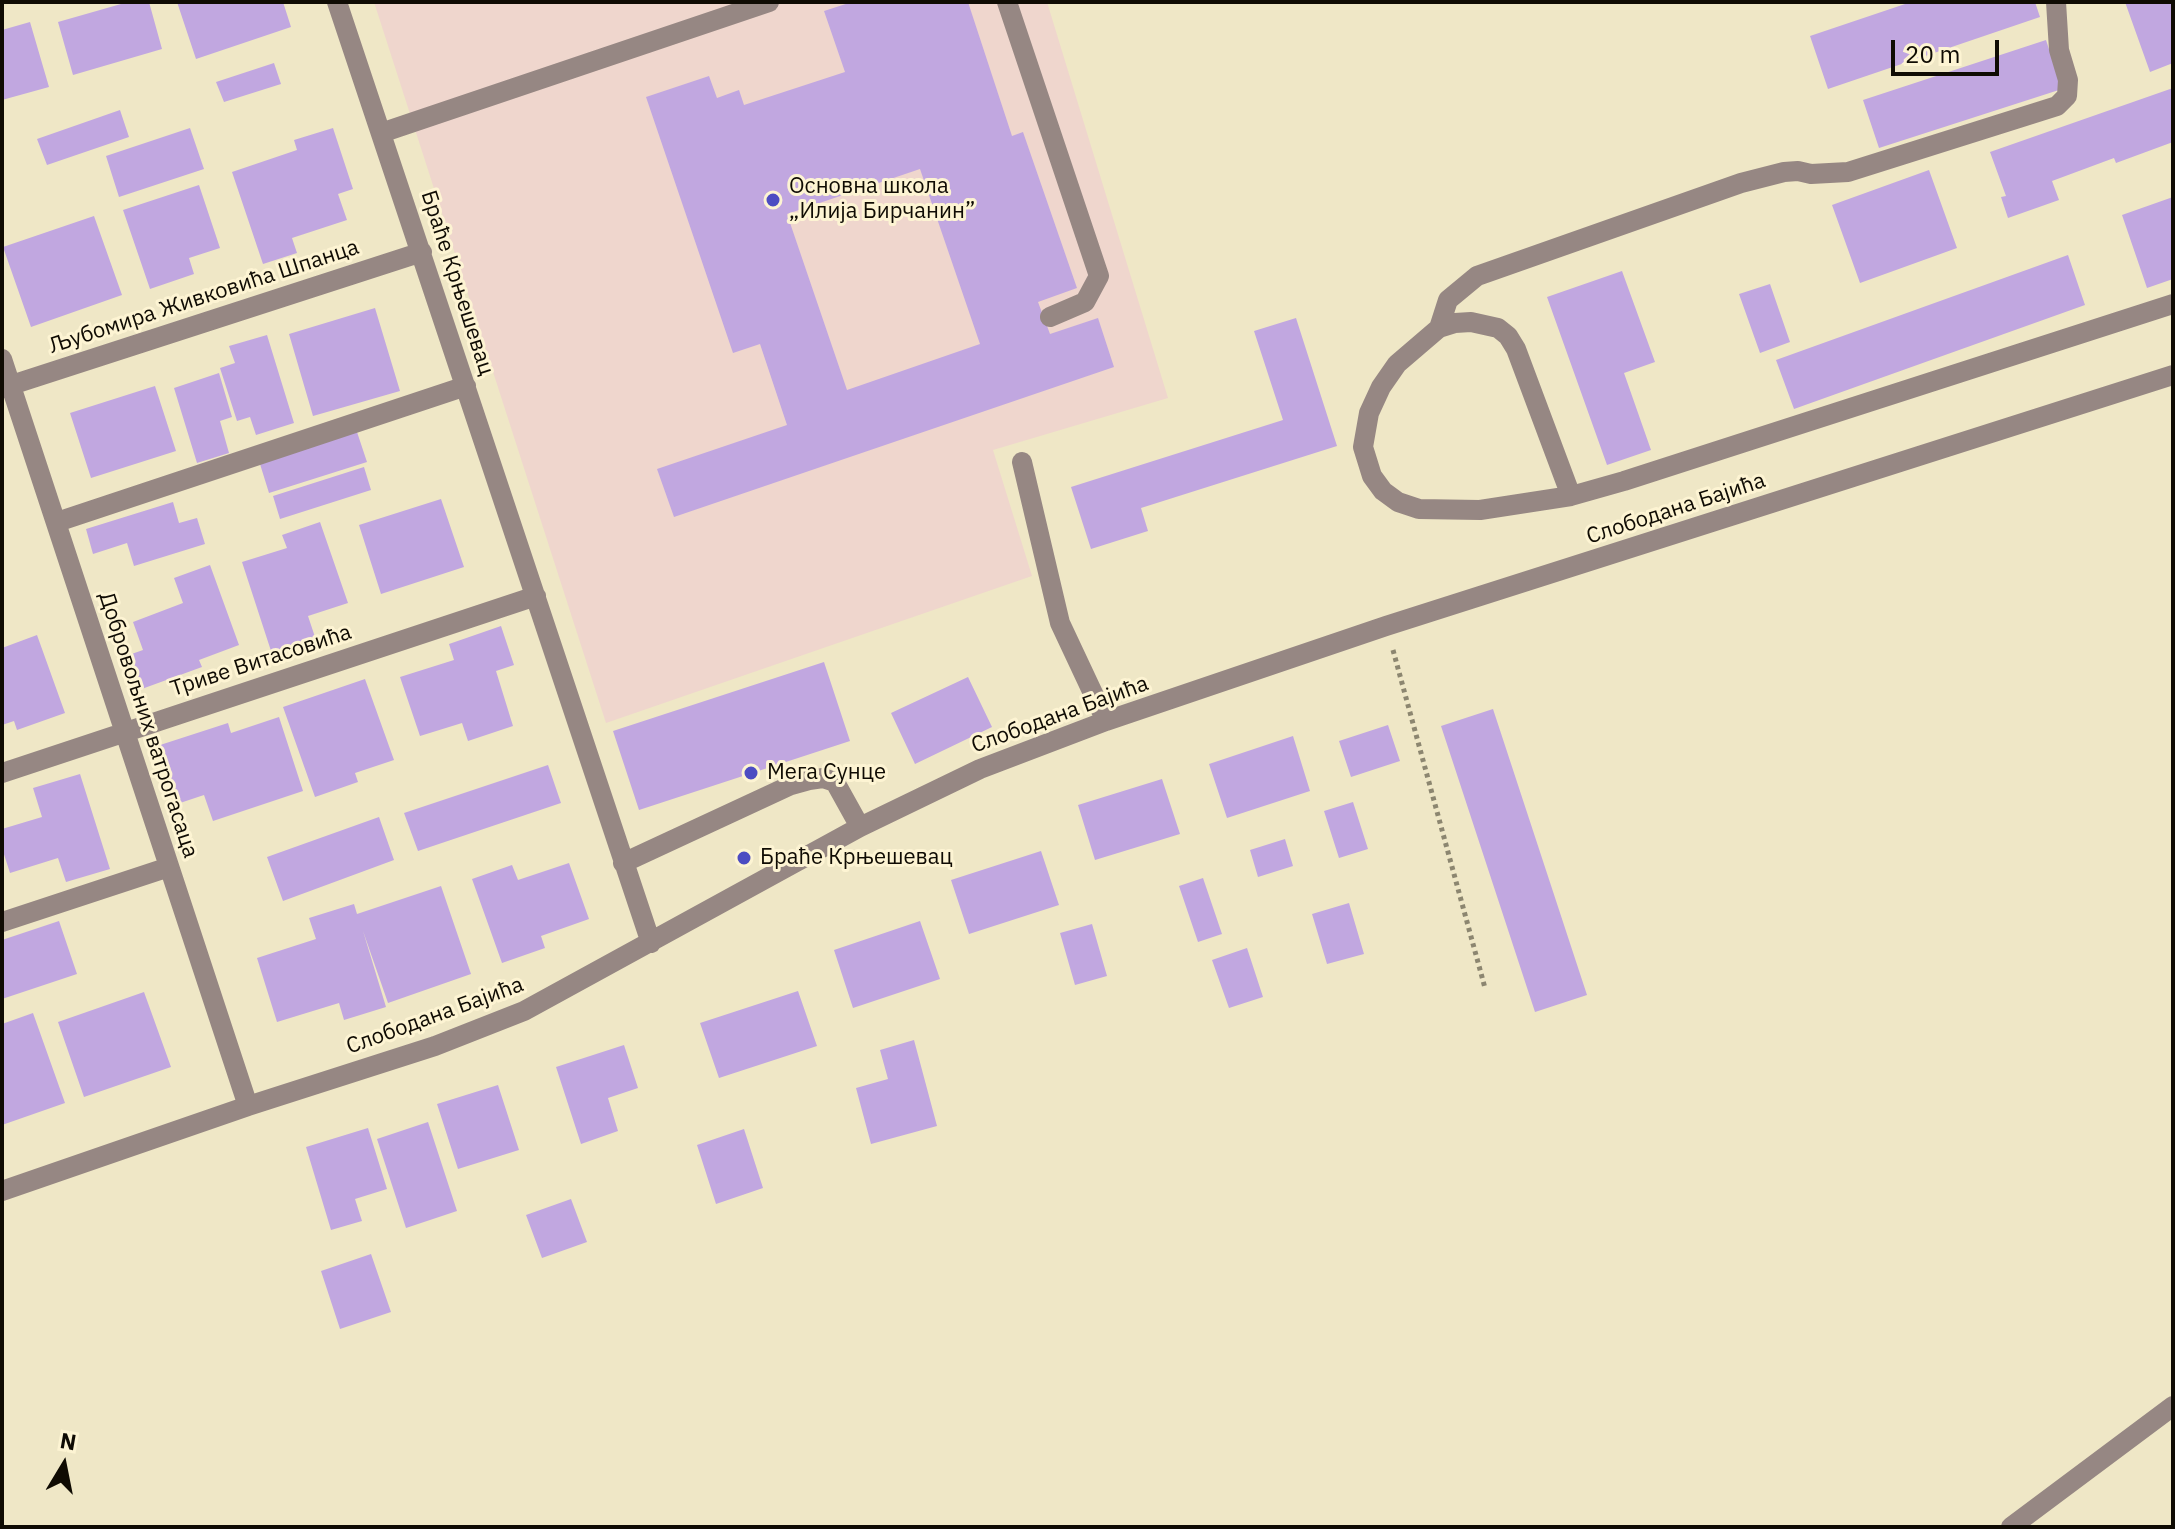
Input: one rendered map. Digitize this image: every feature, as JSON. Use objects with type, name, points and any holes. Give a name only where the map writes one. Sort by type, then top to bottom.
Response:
[{"type":"street","name":"Браће Крњешевац","points":[[337,2],[651,943]]},
{"type":"street","points":[[381,133],[769,2]]},
{"type":"street","points":[[1007,2],[1099,276],[1085,302],[1050,317]]},
{"type":"street","points":[[1439,328],[1448,300],[1477,276],[1741,183],[1784,172],[1848,172],[2057,106],[2067,96],[2068,80],[2059,50],[2056,2]]},
{"type":"street","name":"Љубомира Живковића Шпанца","points":[[6,386],[422,252]]},
{"type":"street","points":[[1571,496],[1516,349],[1498,328],[1471,322],[1439,328],[1397,364],[1381,387],[1369,413],[1363,447],[1372,476],[1383,491],[1409,506],[1441,511],[1480,510],[1571,496],[2173,304]]},
{"type":"street","name":"Добровољних ватрогасаца","points":[[2,359],[6,386],[57,522],[248,1106]]},
{"type":"street","name":"Слободана Бајића","points":[[2,1191],[485,1028],[524,1011],[651,943],[860,827],[980,769],[1106,721],[1386,626],[2173,375]]},
{"type":"street","points":[[57,522],[466,386]]},
{"type":"street","points":[[1022,462],[1060,623],[1106,721]]},
{"type":"street","name":"Триве Витасовића","points":[[2,773],[536,596]]},
{"type":"street","points":[[623,863],[791,785],[809,780],[823,778],[835,782],[860,827]]},
{"type":"street","points":[[2,922],[169,867]]},
{"type":"street","points":[[2011,1527],[2173,1406]]},
{"type":"path","points":[[1386,626],[1485,988]]},
{"type":"shaded area","name":"Основна школа „Илија Бирчанин”","points":[[374,2],[1047,2],[1168,398],[993,450],[1032,576],[606,723]]},
{"type":"building","points":[[128,2],[149,2],[162,49],[73,75],[58,22]]},
{"type":"building","points":[[177,2],[283,2],[291,27],[196,59]]},
{"type":"building","points":[[852,2],[968,2],[1012,136],[1023,132],[1077,288],[1038,302],[1050,334],[1098,318],[1114,367],[674,517],[657,469],[787,425],[760,344],[733,353],[646,97],[709,76],[717,98],[739,90],[744,105],[845,72],[824,11]],"holes":[[[920,169],[980,344],[847,390],[787,214]]]},
{"type":"building","points":[[1911,2],[2035,2],[2040,17],[1828,89],[1810,36]]},
{"type":"building","points":[[2125,2],[2173,2],[2173,63],[2150,72]]},
{"type":"building","points":[[30,22],[49,87],[2,100],[2,30]]},
{"type":"building","points":[[2046,40],[2062,89],[1879,148],[1863,100]]},
{"type":"building","points":[[274,63],[281,84],[224,102],[216,82]]},
{"type":"building","points":[[2173,88],[2173,142],[2116,163],[2114,158],[2052,181],[2059,200],[2008,218],[2001,197],[2006,196],[1990,152]]},
{"type":"building","points":[[120,110],[129,137],[47,165],[37,139]]},
{"type":"building","points":[[190,128],[204,169],[119,197],[106,156]]},
{"type":"building","points":[[333,128],[353,189],[338,194],[347,220],[292,238],[297,253],[263,264],[232,172],[297,150],[294,140]]},
{"type":"building","points":[[1929,170],[1957,248],[1860,283],[1832,205]]},
{"type":"building","points":[[199,185],[220,248],[189,258],[194,274],[150,289],[123,210]]},
{"type":"building","points":[[2173,197],[2173,279],[2147,288],[2122,215]]},
{"type":"building","points":[[94,216],[122,295],[31,327],[3,247]]},
{"type":"building","points":[[2068,255],[2085,305],[1794,409],[1776,360]]},
{"type":"building","points":[[1622,271],[1655,362],[1624,373],[1651,450],[1607,465],[1547,297]]},
{"type":"building","points":[[1770,284],[1790,342],[1760,353],[1739,294]]},
{"type":"building","points":[[375,308],[400,391],[313,416],[289,334]]},
{"type":"building","points":[[1296,318],[1337,446],[1141,508],[1148,531],[1091,549],[1071,487],[1283,420],[1254,331]]},
{"type":"building","points":[[267,335],[294,423],[256,435],[250,417],[237,421],[220,368],[235,363],[229,346]]},
{"type":"building","points":[[219,373],[232,417],[220,421],[229,453],[197,463],[174,388]]},
{"type":"building","points":[[155,386],[176,451],[91,478],[70,413]]},
{"type":"building","points":[[357,432],[367,462],[269,493],[260,464]]},
{"type":"building","points":[[364,467],[371,490],[280,519],[273,496]]},
{"type":"building","points":[[441,499],[464,567],[381,594],[359,525]]},
{"type":"building","points":[[173,502],[179,523],[197,518],[205,544],[134,566],[127,543],[93,554],[86,529]]},
{"type":"building","points":[[320,522],[348,603],[308,616],[316,640],[272,654],[242,562],[287,548],[282,535]]},
{"type":"building","points":[[210,565],[239,645],[199,660],[202,667],[139,690],[126,656],[143,650],[133,622],[183,603],[174,578]]},
{"type":"building","points":[[501,626],[514,665],[496,671],[513,726],[468,741],[462,723],[420,736],[400,677],[454,660],[449,644]]},
{"type":"building","points":[[37,635],[65,713],[17,730],[14,721],[2,725],[2,648]]},
{"type":"building","points":[[824,662],[850,741],[639,810],[613,731]]},
{"type":"building","points":[[968,677],[992,727],[915,764],[891,713]]},
{"type":"building","points":[[365,679],[394,760],[355,773],[358,782],[315,797],[283,707]]},
{"type":"building","points":[[1493,709],[1587,995],[1535,1012],[1441,726]]},
{"type":"building","points":[[279,717],[303,791],[213,821],[204,795],[177,804],[157,746],[228,723],[231,733]]},
{"type":"building","points":[[1388,725],[1400,761],[1351,777],[1339,741]]},
{"type":"building","points":[[1293,736],[1310,791],[1227,818],[1209,764]]},
{"type":"building","points":[[548,765],[561,803],[418,851],[404,813]]},
{"type":"building","points":[[80,774],[110,869],[66,882],[58,858],[10,873],[2,848],[2,829],[42,817],[33,788]]},
{"type":"building","points":[[1162,779],[1180,834],[1095,860],[1078,805]]},
{"type":"building","points":[[1353,802],[1368,849],[1339,858],[1324,811]]},
{"type":"building","points":[[379,817],[394,860],[283,901],[267,857]]},
{"type":"building","points":[[1285,839],[1293,866],[1258,877],[1250,850]]},
{"type":"building","points":[[1041,851],[1059,905],[969,934],[951,880]]},
{"type":"building","points":[[569,863],[589,919],[541,936],[545,948],[502,963],[472,879],[512,865],[518,880]]},
{"type":"building","points":[[1203,878],[1222,934],[1198,942],[1179,886]]},
{"type":"building","points":[[441,886],[471,974],[388,1003],[363,931],[386,1007],[344,1020],[339,1003],[277,1022],[257,958],[316,939],[309,918],[354,904],[357,914]]},
{"type":"building","points":[[1349,903],[1364,954],[1327,964],[1312,914]]},
{"type":"building","points":[[59,921],[77,974],[2,999],[2,940]]},
{"type":"building","points":[[920,921],[940,979],[853,1008],[834,950]]},
{"type":"building","points":[[1092,924],[1107,976],[1075,985],[1060,933]]},
{"type":"building","points":[[1247,948],[1263,997],[1229,1008],[1212,960]]},
{"type":"building","points":[[798,991],[817,1046],[719,1078],[700,1023]]},
{"type":"building","points":[[144,992],[171,1067],[84,1097],[58,1022]]},
{"type":"building","points":[[33,1013],[65,1103],[2,1125],[2,1024]]},
{"type":"building","points":[[914,1040],[937,1126],[871,1144],[856,1088],[888,1079],[880,1050]]},
{"type":"building","points":[[624,1045],[638,1088],[608,1098],[618,1131],[581,1144],[556,1067]]},
{"type":"building","points":[[498,1085],[519,1150],[458,1169],[437,1104]]},
{"type":"building","points":[[428,1122],[457,1211],[406,1228],[377,1139]]},
{"type":"building","points":[[368,1128],[387,1189],[355,1199],[362,1221],[331,1230],[306,1147]]},
{"type":"building","points":[[744,1129],[763,1188],[716,1204],[697,1145]]},
{"type":"building","points":[[571,1199],[587,1242],[542,1258],[526,1215]]},
{"type":"building","points":[[371,1254],[391,1312],[340,1329],[321,1271]]},
{"type":"place","name":"Основна школа „Илија Бирчанин”","points":[[773,200]]},
{"type":"place","name":"Мега Сунце","points":[[751,773]]},
{"type":"place","name":"Браће Крњешевац","points":[[744,858]]}]
